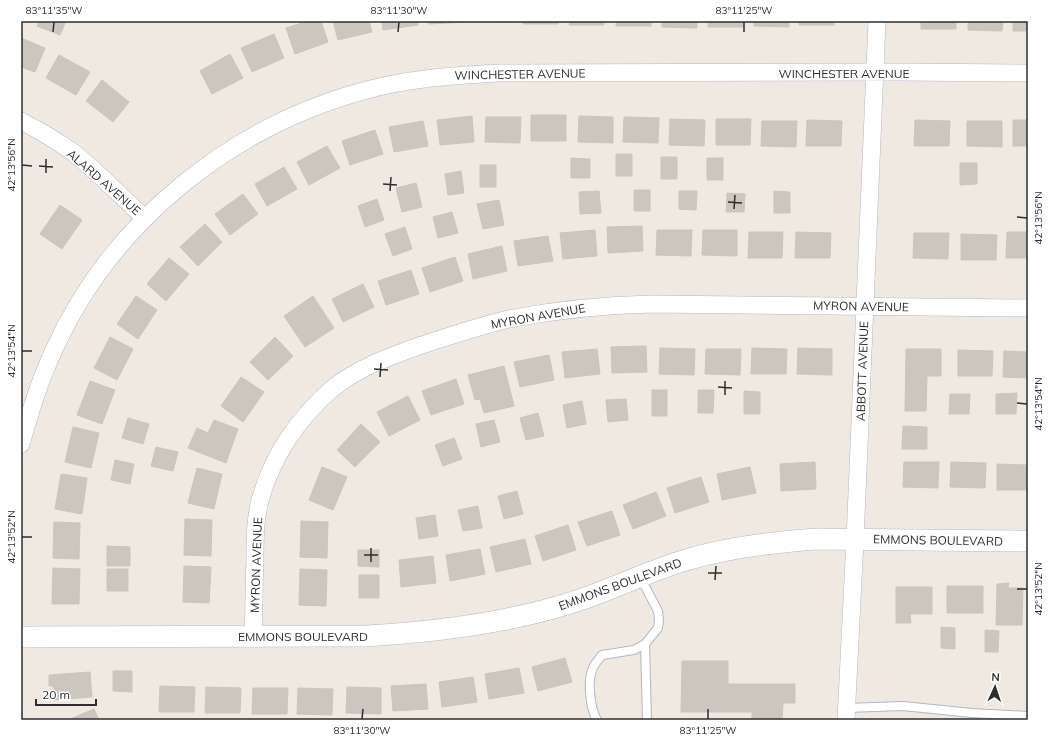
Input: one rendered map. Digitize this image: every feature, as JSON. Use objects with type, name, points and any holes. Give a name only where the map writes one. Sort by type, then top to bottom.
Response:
[{"type":"street","name":"ABBOTT AVENUE","points":[[846,714],[876,73],[877,21]]},
{"type":"street","name":"WINCHESTER AVENUE","points":[[21,444],[33,401],[50,358],[78,303],[109,258],[145,218],[202,168],[257,133],[326,102],[400,83],[448,76],[497,73],[1028,73]]},
{"type":"street","name":"ALARD AVENUE","points":[[21,120],[73,153],[94,170],[145,218]]},
{"type":"street","name":"MYRON AVENUE","points":[[253,636],[255,520],[260,497],[268,476],[284,444],[306,414],[333,388],[363,368],[390,356],[458,332],[509,320],[573,309],[612,305],[652,304],[1028,308]]},
{"type":"street","name":"EMMONS BOULEVARD","points":[[21,637],[366,636],[414,633],[464,627],[530,614],[565,605],[593,596],[686,560],[751,545],[805,540],[1028,541]]},
{"type":"lane","points":[[597,720],[594,715],[591,699],[590,679],[593,667],[602,655],[634,650],[645,644],[658,628],[658,611],[640,577]]},
{"type":"lane","points":[[645,644],[646,720]]},
{"type":"lane","points":[[846,714],[903,706],[967,716],[1028,716]]},
{"type":"building","points":[[39,21],[66,21],[60,35],[37,26]]},
{"type":"building","points":[[308,21],[321,21],[328,42],[295,54],[286,28]]},
{"type":"building","points":[[333,21],[369,21],[372,32],[338,40]]},
{"type":"building","points":[[382,21],[417,21],[418,25],[383,30]]},
{"type":"building","points":[[429,21],[464,21],[464,22],[429,24]]},
{"type":"building","points":[[476,21],[511,21],[511,22]]},
{"type":"building","points":[[524,21],[558,21],[558,24],[523,24]]},
{"type":"building","points":[[570,21],[604,21],[604,25],[569,25]]},
{"type":"building","points":[[616,21],[651,21],[651,26],[616,26]]},
{"type":"building","points":[[662,21],[697,21],[697,28],[662,27]]},
{"type":"building","points":[[708,21],[743,21],[743,27],[708,27]]},
{"type":"building","points":[[754,21],[789,21],[789,27],[754,26]]},
{"type":"building","points":[[799,21],[834,21],[834,25],[799,25]]},
{"type":"building","points":[[921,21],[956,21],[956,29],[921,29]]},
{"type":"building","points":[[968,21],[1003,21],[1002,31],[968,30]]},
{"type":"building","points":[[1013,21],[1028,21],[1028,31],[1013,31]]},
{"type":"building","points":[[274,34],[284,58],[252,72],[241,48]]},
{"type":"building","points":[[21,38],[45,48],[35,72],[21,67]]},
{"type":"building","points":[[230,54],[243,78],[212,94],[200,71]]},
{"type":"building","points":[[59,55],[90,72],[76,95],[46,78]]},
{"type":"building","points":[[102,80],[129,102],[113,122],[86,101]]},
{"type":"building","points":[[531,115],[566,115],[566,141],[531,141]]},
{"type":"building","points":[[472,116],[474,142],[440,145],[437,120]]},
{"type":"building","points":[[579,116],[613,117],[613,143],[578,142]]},
{"type":"building","points":[[486,117],[521,117],[520,143],[485,142]]},
{"type":"building","points":[[624,117],[659,118],[658,143],[623,142]]},
{"type":"building","points":[[670,119],[705,120],[704,146],[669,145]]},
{"type":"building","points":[[716,119],[751,119],[750,145],[716,145]]},
{"type":"building","points":[[807,120],[842,121],[841,146],[806,146]]},
{"type":"building","points":[[915,120],[950,121],[949,146],[914,146]]},
{"type":"building","points":[[1013,120],[1028,120],[1028,146],[1013,146]]},
{"type":"building","points":[[423,121],[428,146],[394,152],[389,127]]},
{"type":"building","points":[[762,121],[797,121],[796,147],[761,146]]},
{"type":"building","points":[[967,121],[1002,121],[1002,147],[967,146]]},
{"type":"building","points":[[375,130],[383,154],[350,165],[342,141]]},
{"type":"building","points":[[327,146],[340,168],[309,185],[297,162]]},
{"type":"building","points":[[616,154],[632,154],[632,176],[616,176]]},
{"type":"building","points":[[661,157],[677,157],[677,179],[661,179]]},
{"type":"building","points":[[571,158],[590,159],[590,178],[571,178]]},
{"type":"building","points":[[707,158],[723,158],[723,180],[707,180]]},
{"type":"building","points":[[960,163],[977,163],[977,184],[960,185]]},
{"type":"building","points":[[480,165],[496,165],[496,187],[480,187]]},
{"type":"building","points":[[284,167],[297,189],[267,206],[255,184]]},
{"type":"building","points":[[461,171],[464,193],[448,195],[445,174]]},
{"type":"building","points":[[416,183],[422,207],[402,212],[396,188]]},
{"type":"building","points":[[634,190],[650,190],[650,211],[634,211]]},
{"type":"building","points":[[599,191],[601,213],[580,214],[579,192]]},
{"type":"building","points":[[679,191],[697,191],[696,210],[679,209]]},
{"type":"building","points":[[774,191],[790,192],[790,213],[774,213]]},
{"type":"building","points":[[727,193],[745,194],[744,212],[726,212]]},
{"type":"building","points":[[243,194],[258,214],[230,235],[215,214]]},
{"type":"building","points":[[377,199],[384,220],[365,227],[358,206]]},
{"type":"building","points":[[499,200],[504,225],[483,229],[477,204]]},
{"type":"building","points":[[60,205],[82,220],[62,249],[40,234]]},
{"type":"building","points":[[452,212],[458,233],[438,238],[433,217]]},
{"type":"building","points":[[205,224],[222,242],[198,266],[180,247]]},
{"type":"building","points":[[642,226],[643,251],[608,253],[607,227]]},
{"type":"building","points":[[405,227],[412,249],[393,256],[385,234]]},
{"type":"building","points":[[595,230],[597,256],[563,259],[560,233]]},
{"type":"building","points":[[657,230],[692,230],[691,256],[656,255]]},
{"type":"building","points":[[703,230],[737,230],[737,256],[702,255]]},
{"type":"building","points":[[749,232],[783,232],[782,258],[748,258]]},
{"type":"building","points":[[796,232],[831,233],[830,258],[795,258]]},
{"type":"building","points":[[1007,232],[1028,232],[1028,258],[1006,258]]},
{"type":"building","points":[[914,233],[949,233],[948,259],[913,258]]},
{"type":"building","points":[[961,234],[997,235],[996,260],[961,260]]},
{"type":"building","points":[[548,236],[553,261],[518,266],[514,241]]},
{"type":"building","points":[[502,246],[507,271],[473,279],[468,254]]},
{"type":"building","points":[[455,257],[463,281],[430,292],[422,268]]},
{"type":"building","points":[[169,258],[189,274],[166,301],[147,284]]},
{"type":"building","points":[[411,270],[419,294],[386,305],[378,281]]},
{"type":"building","points":[[363,284],[374,307],[343,322],[332,299]]},
{"type":"building","points":[[136,296],[157,310],[138,339],[117,324]]},
{"type":"building","points":[[313,296],[334,328],[305,347],[284,316]]},
{"type":"building","points":[[110,337],[133,349],[117,380],[94,368]]},
{"type":"building","points":[[275,337],[293,356],[268,380],[250,362]]},
{"type":"building","points":[[646,346],[647,372],[612,373],[611,347]]},
{"type":"building","points":[[660,348],[695,349],[694,375],[659,374]]},
{"type":"building","points":[[752,348],[787,349],[786,374],[751,374]]},
{"type":"building","points":[[798,348],[832,349],[832,375],[797,374]]},
{"type":"building","points":[[597,349],[600,374],[565,378],[562,352]]},
{"type":"building","points":[[706,349],[741,349],[740,375],[705,374]]},
{"type":"building","points":[[906,349],[941,349],[941,376],[927,376],[926,411],[905,411]]},
{"type":"building","points":[[958,350],[993,351],[992,376],[958,376]]},
{"type":"building","points":[[1004,351],[1028,352],[1028,378],[1003,377]]},
{"type":"building","points":[[549,355],[554,380],[520,387],[514,362]]},
{"type":"building","points":[[504,366],[514,406],[484,413],[480,399],[475,400],[468,375]]},
{"type":"building","points":[[241,377],[264,392],[243,422],[221,406]]},
{"type":"building","points":[[456,379],[464,404],[431,415],[422,391]]},
{"type":"building","points":[[90,381],[115,390],[102,424],[77,415]]},
{"type":"building","points":[[652,390],[667,390],[667,416],[652,416]]},
{"type":"building","points":[[698,390],[714,390],[713,413],[698,413]]},
{"type":"building","points":[[744,391],[760,392],[760,414],[744,414]]},
{"type":"building","points":[[1017,393],[1016,414],[996,414],[996,394]]},
{"type":"building","points":[[950,394],[970,394],[969,414],[949,414]]},
{"type":"building","points":[[408,396],[420,420],[389,436],[377,412]]},
{"type":"building","points":[[626,399],[628,420],[608,422],[606,400]]},
{"type":"building","points":[[582,401],[586,424],[567,428],[563,405]]},
{"type":"building","points":[[538,413],[544,436],[526,440],[520,418]]},
{"type":"building","points":[[128,418],[149,424],[143,444],[122,438]]},
{"type":"building","points":[[214,420],[238,429],[226,463],[188,448],[197,428],[208,433]]},
{"type":"building","points":[[494,420],[500,442],[481,447],[476,424]]},
{"type":"building","points":[[361,424],[380,442],[355,467],[337,450]]},
{"type":"building","points":[[903,426],[927,427],[927,449],[902,449]]},
{"type":"building","points":[[73,427],[99,433],[91,468],[65,462]]},
{"type":"building","points":[[454,438],[462,459],[443,466],[435,445]]},
{"type":"building","points":[[156,447],[178,452],[173,471],[151,466]]},
{"type":"building","points":[[115,460],[134,464],[130,484],[111,480]]},
{"type":"building","points":[[815,462],[816,489],[781,491],[780,464]]},
{"type":"building","points":[[904,462],[939,462],[938,488],[903,487]]},
{"type":"building","points":[[951,462],[986,463],[985,488],[950,487]]},
{"type":"building","points":[[997,464],[1028,465],[1028,490],[997,490]]},
{"type":"building","points":[[322,467],[347,477],[333,510],[309,500]]},
{"type":"building","points":[[750,467],[756,493],[722,500],[717,474]]},
{"type":"building","points":[[197,468],[222,474],[214,509],[188,503]]},
{"type":"building","points":[[61,474],[87,478],[82,514],[55,509]]},
{"type":"building","points":[[701,477],[709,502],[675,513],[667,488]]},
{"type":"building","points":[[517,491],[523,514],[504,519],[498,496]]},
{"type":"building","points":[[656,492],[666,516],[633,529],[623,505]]},
{"type":"building","points":[[478,506],[482,528],[463,531],[458,510]]},
{"type":"building","points":[[612,511],[620,535],[587,546],[578,522]]},
{"type":"building","points":[[435,515],[438,536],[419,539],[416,518]]},
{"type":"building","points":[[185,519],[212,520],[211,556],[184,555]]},
{"type":"building","points":[[301,521],[328,522],[327,558],[300,557]]},
{"type":"building","points":[[54,522],[80,523],[79,559],[53,558]]},
{"type":"building","points":[[568,525],[576,550],[543,561],[535,536]]},
{"type":"building","points":[[525,539],[531,564],[496,572],[490,547]]},
{"type":"building","points":[[107,546],[130,547],[130,566],[107,566]]},
{"type":"building","points":[[480,549],[485,574],[450,581],[446,555]]},
{"type":"building","points":[[358,550],[379,550],[379,567],[358,566]]},
{"type":"building","points":[[433,556],[436,583],[401,587],[399,560]]},
{"type":"building","points":[[184,566],[211,567],[209,603],[183,602]]},
{"type":"building","points":[[53,568],[80,569],[79,604],[52,604]]},
{"type":"building","points":[[107,569],[128,569],[128,591],[107,591]]},
{"type":"building","points":[[300,569],[327,570],[326,606],[299,605]]},
{"type":"building","points":[[359,575],[379,575],[379,598],[359,598]]},
{"type":"building","points":[[1009,583],[1008,588],[1023,588],[1022,625],[996,625],[997,584]]},
{"type":"building","points":[[947,586],[983,586],[983,613],[947,613]]},
{"type":"building","points":[[896,587],[932,587],[932,614],[910,614],[911,623],[896,623]]},
{"type":"building","points":[[941,627],[955,628],[955,649],[941,648]]},
{"type":"building","points":[[985,630],[999,631],[998,652],[985,652]]},
{"type":"building","points":[[565,658],[572,682],[538,691],[532,667]]},
{"type":"building","points":[[682,661],[728,661],[728,684],[795,684],[795,703],[783,703],[782,720],[752,720],[752,712],[681,712]]},
{"type":"building","points":[[519,668],[524,693],[489,699],[485,674]]},
{"type":"building","points":[[113,671],[132,671],[132,692],[113,691]]},
{"type":"building","points":[[90,672],[92,697],[54,700],[53,686],[49,686],[49,675]]},
{"type":"building","points":[[473,677],[477,702],[442,707],[439,682]]},
{"type":"building","points":[[426,684],[428,709],[393,711],[391,686]]},
{"type":"building","points":[[160,686],[195,687],[194,712],[159,712]]},
{"type":"building","points":[[206,687],[241,688],[240,713],[205,713]]},
{"type":"building","points":[[347,687],[381,688],[381,714],[346,713]]},
{"type":"building","points":[[253,688],[288,688],[287,714],[252,714]]},
{"type":"building","points":[[298,688],[333,689],[332,715],[297,714]]},
{"type":"building","points":[[94,709],[99,720],[68,720]]}]
